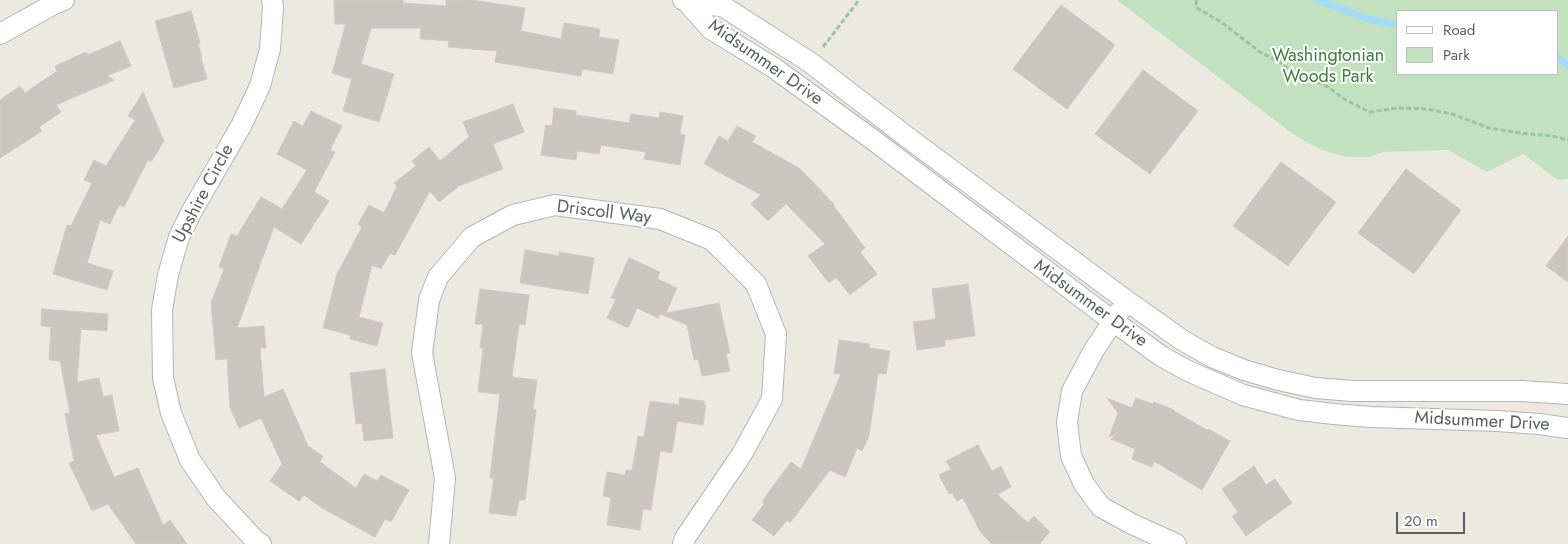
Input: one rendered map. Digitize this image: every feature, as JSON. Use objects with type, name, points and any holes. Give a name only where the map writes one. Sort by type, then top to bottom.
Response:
[{"type":"street","points":[[0,34],[64,0]]},
{"type":"street","name":"Upshire Circle","points":[[261,544],[216,498],[190,460],[172,413],[163,378],[161,345],[162,310],[168,275],[179,237],[241,126],[260,86],[270,49],[272,0]]},
{"type":"street","name":"Midsummer Drive","points":[[684,1],[724,7],[810,63],[907,138],[1127,301],[1182,340],[1212,357],[1244,370],[1316,388],[1352,391],[1522,391],[1568,394]]},
{"type":"street","name":"Midsummer Drive","points":[[684,1],[711,29],[774,68],[1113,321],[1161,356],[1186,370],[1243,395],[1272,404],[1334,414],[1498,421],[1568,428]]},
{"type":"street","name":"Driscoll Way","points":[[439,544],[445,478],[422,353],[429,300],[438,277],[472,237],[513,215],[554,205],[660,219],[712,240],[756,284],[776,334],[772,399],[742,454],[685,538],[683,544]]},
{"type":"street","points":[[1127,301],[1094,350],[1072,391],[1066,422],[1071,456],[1084,484],[1101,507],[1132,524],[1176,544]]},
{"type":"path","points":[[810,63],[859,0]]},
{"type":"path","points":[[1196,0],[1197,8],[1221,22],[1260,52],[1278,61],[1290,70],[1328,87],[1344,99],[1370,112],[1399,108],[1426,109],[1452,114],[1489,128],[1552,136],[1568,140]]},
{"type":"green space","name":"Washingtonian Woods Park","points":[[1117,0],[1568,0],[1568,179],[1558,180],[1523,154],[1487,172],[1448,150],[1383,152],[1370,157],[1346,157],[1319,149],[1293,134]]},
{"type":"building","points":[[334,0],[403,0],[403,3],[446,6],[446,0],[471,0],[525,8],[521,31],[561,39],[564,23],[600,29],[599,37],[619,40],[613,74],[582,69],[581,76],[495,62],[497,51],[448,47],[449,41],[420,39],[421,28],[371,28],[361,64],[394,74],[379,122],[343,111],[352,79],[332,73],[346,24],[335,24]]},
{"type":"building","points":[[1061,5],[1115,45],[1067,109],[1013,69]]},
{"type":"building","points":[[191,11],[207,79],[174,88],[155,21]]},
{"type":"building","points":[[120,41],[131,66],[107,76],[114,80],[56,105],[61,112],[39,127],[42,131],[0,158],[0,100],[20,86],[25,93],[57,71],[55,66],[86,52],[88,55]]},
{"type":"building","points":[[1143,70],[1198,111],[1150,174],[1095,134]]},
{"type":"building","points":[[143,92],[164,141],[151,162],[148,160],[124,207],[119,205],[110,224],[100,220],[87,263],[113,271],[107,290],[53,274],[67,225],[71,226],[92,183],[84,180],[94,160],[106,166],[135,120],[128,116]]},
{"type":"building","points":[[513,104],[524,132],[493,144],[503,169],[459,186],[439,202],[430,191],[395,255],[390,253],[381,269],[372,265],[359,317],[383,323],[377,346],[350,339],[350,335],[323,328],[337,274],[362,227],[358,224],[369,205],[384,213],[397,186],[394,183],[416,166],[412,161],[429,147],[440,161],[469,137],[463,122]]},
{"type":"building","points":[[554,108],[576,111],[576,115],[629,123],[631,114],[659,118],[660,112],[683,116],[680,134],[685,135],[680,165],[644,159],[646,152],[601,145],[599,154],[577,151],[576,160],[541,155],[546,125],[552,126]]},
{"type":"building","points":[[311,111],[342,126],[330,150],[335,152],[314,192],[329,201],[301,244],[274,227],[237,328],[264,326],[266,348],[260,348],[264,397],[283,389],[308,446],[323,456],[320,462],[356,488],[364,474],[377,481],[381,475],[409,490],[391,522],[385,519],[375,537],[322,508],[304,495],[299,501],[270,481],[282,464],[261,418],[239,428],[230,408],[227,359],[216,360],[211,303],[224,269],[219,267],[231,234],[237,236],[261,197],[282,209],[307,170],[277,154],[294,121],[303,126]]},
{"type":"building","points":[[737,126],[756,136],[752,142],[799,168],[834,204],[865,248],[860,252],[877,274],[850,295],[836,277],[829,283],[808,256],[825,244],[786,204],[768,221],[751,204],[761,195],[704,164],[719,136],[728,141]]},
{"type":"building","points":[[1281,162],[1336,202],[1288,266],[1233,226]]},
{"type":"building","points":[[1406,169],[1461,210],[1414,274],[1358,233]]},
{"type":"building","points":[[1568,236],[1568,282],[1546,266]]},
{"type":"building","points":[[525,250],[559,256],[559,252],[594,258],[588,294],[520,283]]},
{"type":"building","points":[[629,258],[660,272],[657,279],[677,288],[666,313],[719,303],[730,353],[726,354],[730,371],[702,376],[698,359],[694,360],[687,325],[660,314],[658,318],[637,308],[628,328],[607,318],[616,299],[611,298]]},
{"type":"building","points":[[968,284],[975,336],[945,340],[945,346],[917,350],[913,322],[936,319],[932,289]]},
{"type":"building","points":[[480,289],[529,295],[525,325],[519,324],[512,377],[537,380],[533,410],[536,410],[525,500],[519,500],[516,516],[489,513],[494,478],[490,478],[500,394],[478,392],[483,348],[480,348],[483,324],[475,324]]},
{"type":"building","points":[[42,309],[108,314],[107,331],[81,329],[77,382],[99,378],[103,397],[112,395],[119,431],[96,435],[114,477],[138,468],[163,525],[170,520],[187,544],[136,544],[108,504],[92,511],[69,463],[74,461],[65,414],[70,413],[60,361],[49,360],[51,327],[41,326]]},
{"type":"building","points":[[839,340],[870,344],[869,348],[890,351],[886,374],[878,373],[869,436],[862,451],[857,448],[845,477],[830,470],[790,523],[787,520],[774,536],[752,520],[764,504],[762,502],[770,490],[791,462],[801,469],[841,374],[834,373]]},
{"type":"building","points":[[385,369],[393,438],[364,441],[362,423],[356,424],[350,373]]},
{"type":"building","points":[[680,398],[704,401],[704,405],[706,405],[703,425],[677,421],[672,453],[660,451],[651,510],[643,509],[640,530],[607,525],[611,498],[603,496],[607,472],[625,475],[626,470],[632,470],[638,436],[644,437],[650,401],[679,405]]},
{"type":"building","points":[[1107,398],[1132,408],[1136,398],[1153,404],[1154,402],[1174,410],[1207,430],[1230,441],[1202,490],[1154,461],[1152,467],[1132,459],[1135,449],[1111,439],[1119,432],[1109,437],[1118,413]]},
{"type":"building","points":[[978,445],[992,471],[1001,466],[1011,487],[997,494],[1028,523],[1034,516],[1050,532],[1041,544],[992,544],[981,533],[963,498],[957,501],[952,493],[949,494],[939,475],[951,469],[946,461]]},
{"type":"building","points":[[1254,466],[1266,485],[1275,479],[1292,503],[1246,536],[1232,516],[1238,512],[1222,489]]},
{"type":"waterway","points":[[1317,0],[1368,19],[1396,25]]},
{"type":"waterway","points":[[1558,58],[1568,65]]}]
